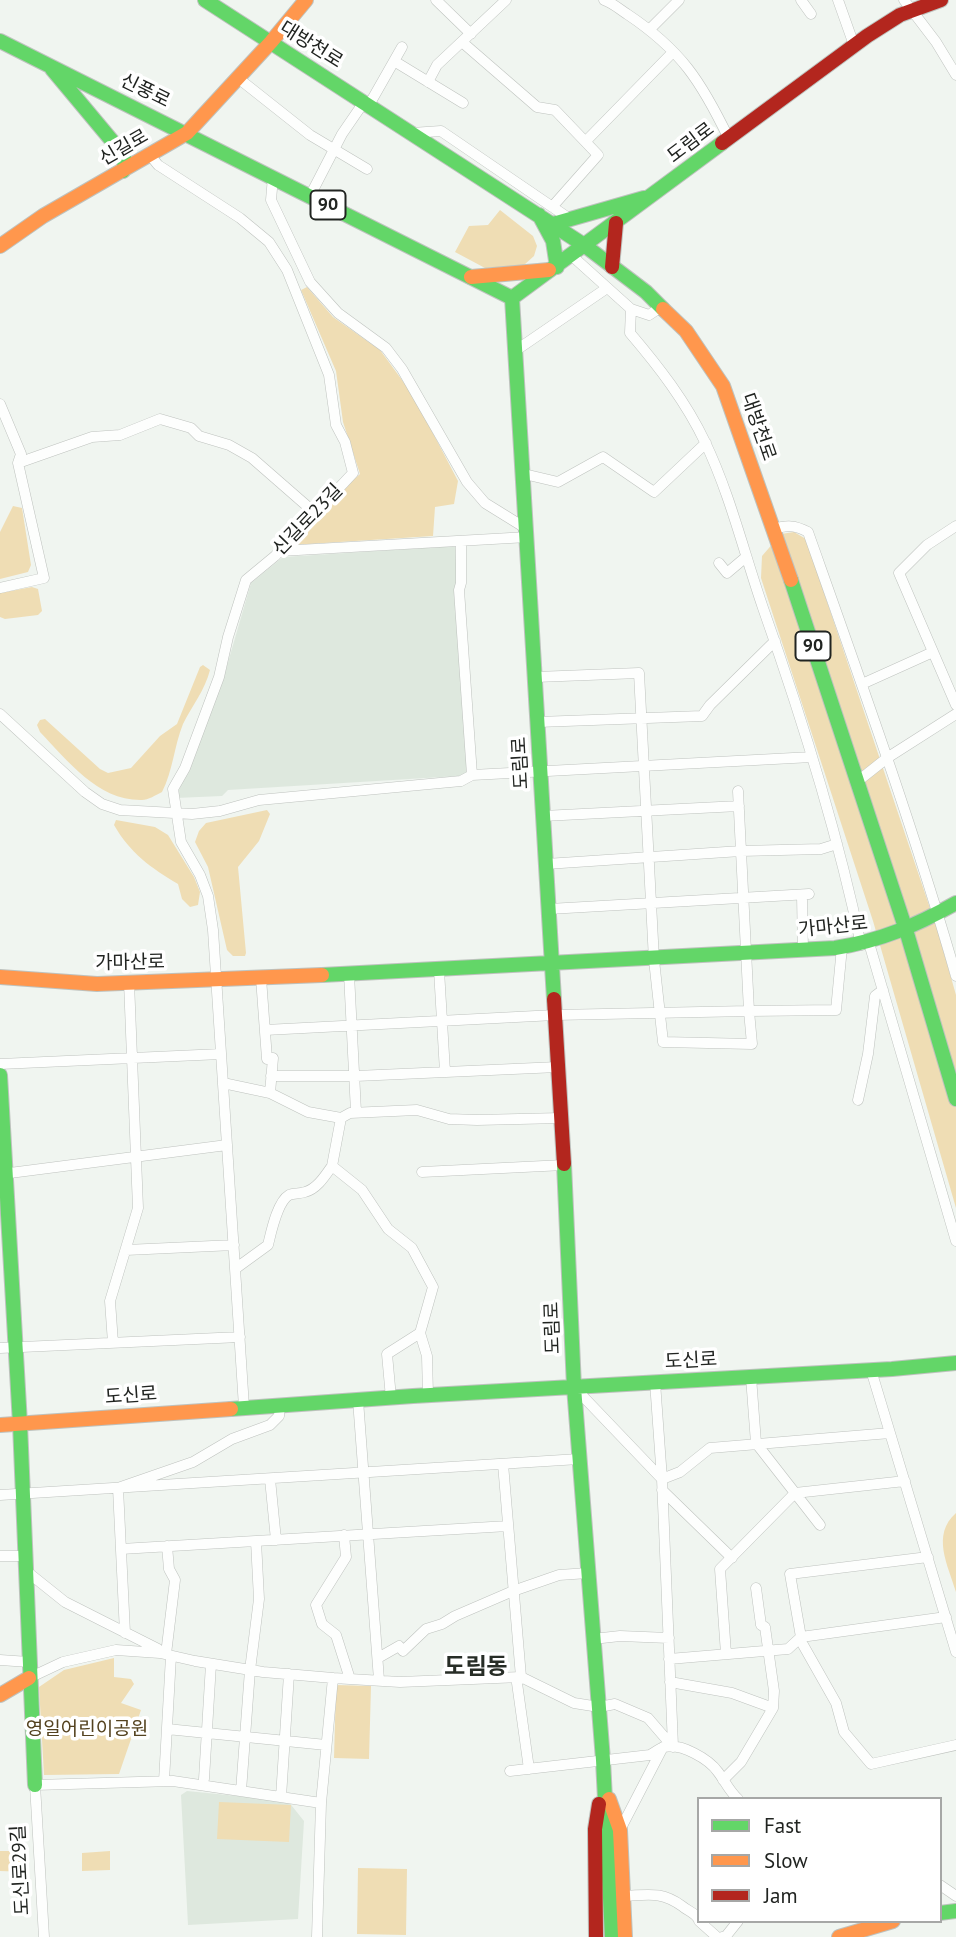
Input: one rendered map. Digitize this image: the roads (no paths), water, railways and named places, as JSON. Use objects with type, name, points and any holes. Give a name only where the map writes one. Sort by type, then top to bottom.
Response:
[{"type":"main road","name":"대방천로","points":[[207,0],[412,133],[545,211],[553,224],[612,267],[686,331],[723,386],[858,781],[906,930],[956,1100]]},
{"type":"main road","name":"신길로","points":[[0,246],[33,223],[187,133],[271,43],[306,0]]},
{"type":"main road","name":"도림로","points":[[616,1937],[574,1387],[564,1165],[512,298],[907,5],[941,0]]},
{"type":"main road","name":"신풍로","points":[[0,41],[512,298]]},
{"type":"main road","points":[[48,65],[123,154],[123,171]]},
{"type":"main road","points":[[553,224],[652,196]]},
{"type":"main road","points":[[469,278],[554,268],[553,242],[545,211]]},
{"type":"main road","points":[[612,267],[619,221]]},
{"type":"main road","name":"가마산로","points":[[0,977],[97,984],[439,971],[842,947],[865,944],[906,930],[956,903]]},
{"type":"main road","name":"도신로29길","points":[[0,1075],[3,1174],[20,1424],[35,1785]]},
{"type":"main road","name":"도신로","points":[[0,1425],[428,1395],[956,1363]]},
{"type":"main road","points":[[0,1685],[11,1679],[29,1678]]},
{"type":"main road","points":[[0,1695],[29,1678]]},
{"type":"main road","points":[[603,1782],[620,1830],[624,1896],[616,1937]]},
{"type":"main road","points":[[596,1937],[595,1829],[603,1782]]},
{"type":"main road","points":[[839,1937],[884,1923]]},
{"type":"street","points":[[436,0],[471,34]]},
{"type":"street","points":[[428,82],[437,65],[506,0]]},
{"type":"street","points":[[604,0],[650,29],[691,70],[708,95],[729,139]]},
{"type":"street","points":[[801,0],[811,14]]},
{"type":"street","points":[[838,0],[854,45]]},
{"type":"street","points":[[650,29],[675,1]]},
{"type":"street","points":[[907,5],[936,42],[956,75]]},
{"type":"street","points":[[462,42],[537,107],[555,110],[598,155],[545,211],[570,219]]},
{"type":"street","points":[[310,196],[342,134],[367,104],[402,47]]},
{"type":"street","points":[[586,141],[673,52]]},
{"type":"street","points":[[394,61],[463,103]]},
{"type":"street","points":[[238,78],[333,151],[367,169]]},
{"type":"street","name":"신길로23길","points":[[150,155],[158,165],[240,218],[269,242],[287,270],[329,375],[336,425],[345,442],[353,473],[280,551],[246,580],[219,677],[185,768],[173,789],[181,842],[200,875],[208,896],[216,979],[244,1407]]},
{"type":"street","points":[[273,177],[271,200],[310,282],[338,313],[386,348],[402,369],[467,482],[485,503],[528,533]]},
{"type":"street","points":[[619,221],[614,244],[624,255]]},
{"type":"street","points":[[571,255],[631,309],[649,315],[661,307]]},
{"type":"street","points":[[515,351],[607,288]]},
{"type":"street","points":[[631,309],[630,333],[656,363],[706,443],[812,757],[865,944],[883,990],[956,1241]]},
{"type":"street","points":[[0,404],[21,454],[18,463],[44,578],[0,588]]},
{"type":"street","points":[[18,463],[92,437],[120,435],[160,419],[191,428],[199,436],[229,445],[251,458],[315,513]]},
{"type":"street","points":[[524,474],[558,482],[603,457],[654,492],[706,443]]},
{"type":"street","points":[[773,529],[787,525],[797,526],[808,532],[887,758],[956,975]]},
{"type":"street","points":[[956,526],[927,545],[899,573],[956,705]]},
{"type":"street","points":[[280,551],[461,541],[528,533]]},
{"type":"street","points":[[461,541],[461,583],[458,590],[472,775]]},
{"type":"street","points":[[719,564],[727,573],[747,561]]},
{"type":"street","points":[[538,722],[702,716],[775,641]]},
{"type":"street","points":[[862,684],[933,652]]},
{"type":"street","points":[[536,677],[639,673],[654,960],[663,1042],[752,1044],[738,791]]},
{"type":"street","points":[[0,714],[85,792],[102,804],[137,813],[220,811],[259,800],[461,781],[472,775],[812,757]]},
{"type":"street","points":[[858,781],[887,758],[956,714]]},
{"type":"street","points":[[544,816],[738,806]]},
{"type":"street","points":[[546,864],[741,851],[821,849],[837,844]]},
{"type":"street","points":[[549,909],[806,894],[803,950]]},
{"type":"street","points":[[265,1030],[555,1015],[836,1010],[842,947]]},
{"type":"street","points":[[439,971],[445,1072]]},
{"type":"street","points":[[349,974],[356,1112]]},
{"type":"street","points":[[261,978],[267,1059],[273,1058],[270,1093]]},
{"type":"street","points":[[113,1343],[110,1301],[138,1208],[129,982]]},
{"type":"street","points":[[858,1100],[868,1054],[875,996],[883,990]]},
{"type":"street","points":[[0,1064],[221,1054]]},
{"type":"street","points":[[271,1076],[356,1076],[558,1067]]},
{"type":"street","points":[[223,1083],[270,1093],[308,1112],[341,1118],[356,1112],[418,1110],[449,1119],[561,1118]]},
{"type":"street","points":[[235,1269],[268,1245],[284,1200],[291,1194],[313,1190],[332,1167],[341,1118]]},
{"type":"street","points":[[3,1174],[227,1146]]},
{"type":"street","points":[[422,1172],[564,1165]]},
{"type":"street","points":[[332,1167],[362,1190],[388,1229],[412,1248],[433,1287],[420,1333],[427,1356],[428,1395]]},
{"type":"street","points":[[126,1250],[234,1245]]},
{"type":"street","points":[[391,1398],[387,1354],[420,1333]]},
{"type":"street","points":[[0,1348],[240,1337]]},
{"type":"street","points":[[871,1370],[956,1651]]},
{"type":"street","points":[[751,1377],[756,1443],[820,1525]]},
{"type":"street","points":[[620,1830],[668,1747],[669,1638],[655,1382]]},
{"type":"street","points":[[574,1387],[662,1479]]},
{"type":"street","points":[[358,1400],[379,1680]]},
{"type":"street","points":[[118,1488],[193,1462],[232,1439],[270,1425],[279,1416],[280,1405]]},
{"type":"street","points":[[662,1479],[680,1472],[710,1448],[890,1433]]},
{"type":"street","points":[[0,1495],[579,1459]]},
{"type":"street","points":[[503,1464],[521,1677],[517,1683],[528,1769]]},
{"type":"street","points":[[270,1479],[276,1540]]},
{"type":"street","points":[[726,1654],[720,1569],[795,1493],[905,1481]]},
{"type":"street","points":[[118,1488],[125,1633]]},
{"type":"street","points":[[663,1490],[732,1558]]},
{"type":"street","points":[[121,1549],[508,1526]]},
{"type":"street","points":[[344,1535],[346,1557],[316,1605],[322,1624],[336,1635],[350,1679]]},
{"type":"street","points":[[241,1791],[250,1670],[257,1626],[256,1541]]},
{"type":"street","points":[[164,1782],[167,1729],[166,1654],[175,1580],[169,1569],[167,1546]]},
{"type":"street","points":[[1,1554],[25,1563],[65,1602],[166,1654]]},
{"type":"street","points":[[928,1557],[790,1574],[802,1643],[836,1703],[845,1732],[872,1763],[956,1745]]},
{"type":"street","points":[[378,1658],[400,1646],[402,1651],[426,1629],[513,1591],[559,1575],[588,1573]]},
{"type":"street","points":[[723,1780],[741,1762],[773,1708],[774,1691],[765,1627],[761,1625],[756,1588]]},
{"type":"street","points":[[669,1659],[788,1649],[801,1637],[946,1617]]},
{"type":"street","points":[[593,1639],[620,1636],[669,1638]]},
{"type":"street","points":[[29,1678],[62,1662],[116,1650],[166,1654],[250,1670],[332,1678],[400,1682],[521,1677],[574,1703],[599,1707],[615,1704],[648,1718],[668,1747],[700,1757],[717,1770],[736,1797]]},
{"type":"street","points":[[0,1660],[29,1662]]},
{"type":"street","points":[[204,1779],[211,1664]]},
{"type":"street","points":[[281,1797],[289,1674]]},
{"type":"street","points":[[317,1937],[321,1803],[332,1678]]},
{"type":"street","points":[[670,1682],[732,1693],[773,1708]]},
{"type":"street","points":[[167,1729],[326,1745]]},
{"type":"street","points":[[510,1771],[650,1755],[668,1747]]},
{"type":"street","points":[[35,1785],[164,1782],[321,1803]]},
{"type":"street","name":"도신로29길","points":[[35,1785],[44,1937]]},
{"type":"street","points":[[624,1896],[660,1894],[670,1897],[697,1917]]},
{"type":"street","points":[[702,1923],[723,1937],[736,1923]]},
{"type":"district","name":"도림동","points":[[476,1667]]},
{"type":"park label","name":"영일어린이공원","points":[[87,1730]]}]
